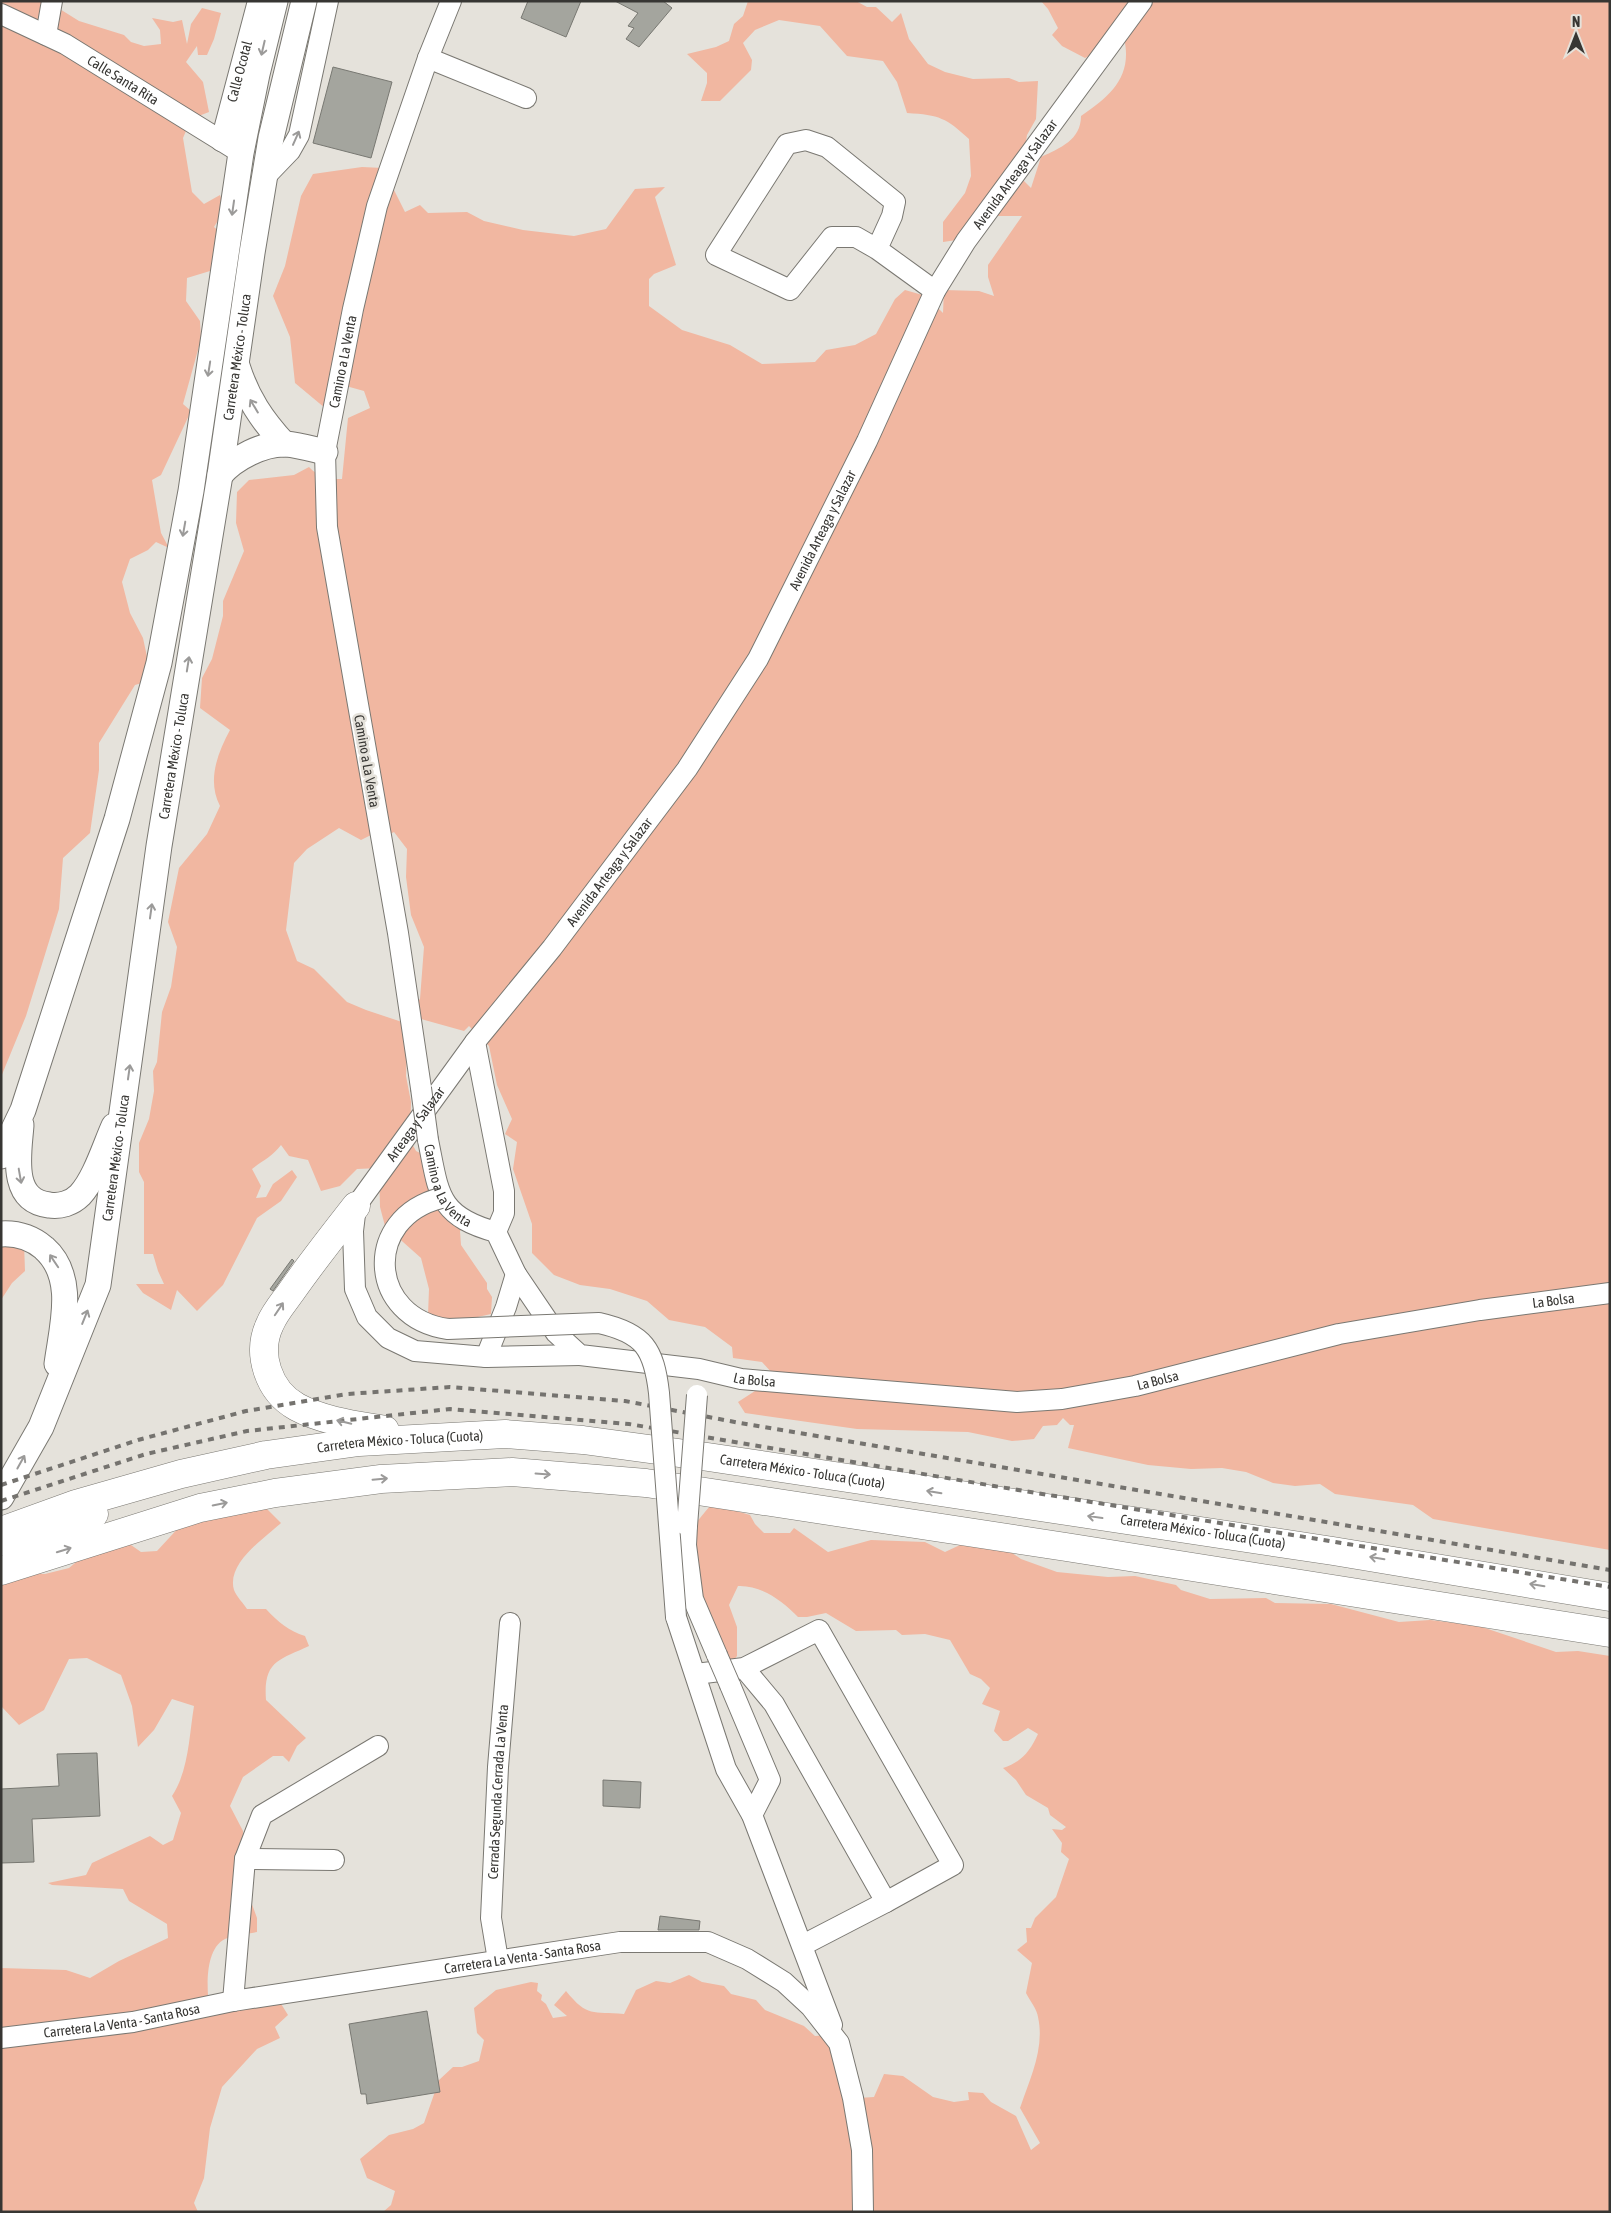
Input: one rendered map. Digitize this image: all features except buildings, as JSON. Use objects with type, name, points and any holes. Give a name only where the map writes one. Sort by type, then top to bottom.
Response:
[{"type":"highway","points":[[356,1206],[298,1282],[270,1324],[266,1336],[265,1363],[269,1376],[284,1398],[306,1411],[347,1423],[426,1438]]},
{"type":"highway","name":"Carretera México - Toluca (Cuota)","points":[[1,1531],[76,1504],[177,1475],[266,1455],[322,1446],[505,1434],[592,1441],[1333,1551],[1610,1597]]},
{"type":"highway","points":[[1,1571],[192,1511],[275,1493],[381,1479],[512,1472],[646,1483],[1066,1546],[1610,1633]]},
{"type":"highway","points":[[1,1556],[177,1475]]},
{"type":"main road","name":"Carretera México - Toluca","points":[[1,1156],[23,1110],[117,819],[159,663],[191,491],[231,147],[256,74],[275,1]]},
{"type":"main road","name":"Carretera México - Toluca","points":[[1,1497],[41,1427],[98,1285],[125,1103],[159,846],[220,475],[235,362],[271,138],[304,1]]},
{"type":"main road","points":[[235,362],[256,412],[284,444]]},
{"type":"main road","points":[[220,475],[228,466],[247,453],[284,444],[325,452]]},
{"type":"main road","points":[[23,1110],[18,1172],[20,1180],[28,1196],[44,1205],[53,1206],[71,1202],[84,1190],[125,1103]]},
{"type":"main road","points":[[1,1234],[16,1234],[39,1244],[48,1252],[61,1272],[65,1296],[54,1394]]},
{"type":"street","points":[[46,35],[52,1]]},
{"type":"street","name":"Calle Ocotal","points":[[231,147],[258,1]]},
{"type":"street","points":[[266,176],[290,151],[298,135],[328,1]]},
{"type":"street","name":"Camino a La Venta","points":[[451,1],[428,58],[377,206],[353,309],[325,452],[327,527],[398,933],[428,1140],[441,1198],[455,1214],[478,1227],[496,1232],[516,1274],[556,1333],[580,1355]]},
{"type":"street","name":"Avenida Arteaga y Salazar","points":[[475,1042],[552,948],[687,769],[758,659],[867,441],[935,291],[966,241],[1142,1]]},
{"type":"street","name":"Calle Santa Rita","points":[[1,14],[65,44],[231,147]]},
{"type":"street","points":[[428,58],[526,98]]},
{"type":"street","points":[[877,249],[892,216],[895,202],[826,147],[806,140],[787,144],[716,255],[790,290],[832,237],[856,237],[877,249],[935,291]]},
{"type":"street","points":[[475,1042],[504,1190],[504,1212],[496,1232]]},
{"type":"street","name":"Arteaga y Salazar","points":[[356,1206],[475,1042]]},
{"type":"street","points":[[441,1198],[418,1206],[400,1221],[393,1232],[385,1254],[384,1267],[390,1290],[400,1306],[414,1318],[424,1324],[448,1329],[599,1323],[621,1328],[631,1333],[648,1350],[654,1360],[659,1393],[676,1617],[726,1769],[752,1815],[839,2043]]},
{"type":"street","points":[[356,1206],[353,1231],[355,1289],[360,1303],[376,1328],[401,1346],[415,1351],[486,1357],[580,1355],[699,1369],[686,1545],[693,1599],[770,1780],[752,1815]]},
{"type":"street","points":[[486,1357],[506,1307],[516,1274]]},
{"type":"street","name":"La Bolsa","points":[[699,1369],[742,1379],[1017,1402],[1062,1398],[1136,1386],[1340,1334],[1480,1310],[1610,1293]]},
{"type":"street","name":"Cerrada Segunda Cerrada La Venta","points":[[498,1960],[491,1918],[498,1767],[510,1623]]},
{"type":"street","points":[[696,1674],[744,1668],[819,1630],[953,1865],[802,1945]]},
{"type":"street","points":[[744,1668],[774,1704],[886,1902]]},
{"type":"street","points":[[232,2001],[245,1859],[262,1815],[378,1746]]},
{"type":"street","points":[[245,1859],[334,1860]]},
{"type":"street","name":"Carretera La Venta - Santa Rosa","points":[[1,2038],[133,2022],[232,2001],[620,1942],[673,1940],[708,1942],[747,1959],[784,1982],[811,2007],[839,2043],[853,2098],[862,2150],[863,2212]]},
{"type":"shaded area","points":[[1,1],[47,1],[79,21],[124,35],[131,42],[144,46],[161,44],[160,30],[152,18],[173,22],[182,20],[187,44],[191,24],[202,8],[221,13],[214,39],[207,55],[198,55],[197,46],[186,62],[203,82],[209,112],[191,119],[183,138],[192,192],[204,204],[220,195],[225,209],[214,227],[228,239],[221,282],[210,271],[187,278],[186,301],[200,321],[201,339],[183,404],[191,411],[161,475],[152,480],[161,533],[169,548],[156,542],[148,550],[130,559],[122,582],[130,613],[143,638],[152,680],[135,685],[99,743],[99,770],[90,833],[63,858],[59,909],[26,1016],[1,1077]]},
{"type":"shaded area","points":[[748,1],[856,1],[867,7],[876,7],[892,22],[901,13],[909,39],[928,64],[945,72],[973,79],[1009,78],[1019,82],[1038,81],[1036,119],[1027,135],[1023,161],[1023,180],[1031,188],[1041,157],[1068,142],[1077,131],[1081,116],[1102,101],[1117,84],[1125,63],[1126,51],[1124,38],[1085,58],[1062,46],[1052,35],[1058,28],[1048,9],[1041,1],[1610,1],[1610,1550],[1433,1519],[1413,1505],[1335,1494],[1320,1484],[1295,1486],[1273,1483],[1246,1472],[1222,1468],[1191,1469],[1148,1465],[1068,1448],[1074,1425],[1070,1425],[1063,1418],[1057,1425],[1043,1426],[1034,1439],[1012,1441],[968,1432],[857,1429],[745,1413],[738,1402],[755,1391],[773,1374],[762,1362],[733,1358],[732,1347],[705,1327],[669,1320],[647,1301],[610,1289],[580,1285],[554,1275],[532,1253],[532,1224],[513,1169],[517,1142],[505,1134],[512,1119],[497,1085],[489,1046],[469,1026],[464,1031],[421,1019],[411,1008],[420,999],[424,947],[411,915],[406,877],[407,849],[394,832],[376,841],[371,835],[361,840],[339,828],[307,849],[294,863],[286,930],[297,961],[314,969],[347,1002],[408,1024],[406,1076],[411,1102],[410,1140],[416,1151],[438,1162],[437,1180],[469,1222],[460,1231],[461,1245],[487,1283],[487,1289],[492,1297],[491,1314],[469,1319],[462,1326],[428,1315],[429,1289],[421,1258],[385,1226],[380,1207],[379,1168],[357,1169],[340,1186],[321,1191],[308,1160],[289,1156],[281,1145],[252,1169],[261,1186],[256,1198],[266,1197],[273,1184],[292,1170],[297,1177],[281,1201],[257,1218],[223,1285],[197,1311],[177,1290],[171,1310],[143,1293],[136,1284],[164,1284],[153,1254],[144,1254],[144,1182],[139,1172],[139,1143],[149,1119],[154,1091],[153,1071],[157,1062],[162,1012],[171,987],[177,947],[168,922],[179,868],[207,834],[220,806],[214,787],[215,768],[221,748],[230,730],[200,708],[202,678],[212,659],[223,616],[223,601],[244,551],[236,523],[237,492],[249,480],[294,475],[309,467],[324,477],[342,479],[348,418],[370,408],[364,391],[346,386],[325,408],[295,383],[290,337],[273,296],[285,266],[301,196],[313,174],[362,167],[383,168],[405,212],[420,205],[428,213],[467,212],[484,221],[523,230],[574,236],[606,229],[635,189],[665,187],[655,197],[676,265],[654,274],[649,279],[649,306],[682,330],[730,345],[762,364],[815,362],[826,350],[855,345],[876,334],[895,299],[905,290],[926,296],[943,313],[944,290],[979,291],[994,296],[988,277],[988,265],[1022,216],[987,216],[977,237],[943,242],[943,222],[965,193],[971,176],[969,139],[954,126],[942,119],[907,113],[897,82],[883,61],[847,56],[820,26],[779,20],[755,30],[743,43],[752,60],[751,70],[720,101],[701,101],[707,83],[707,73],[687,54],[716,47],[729,41],[734,24],[743,16]]},
{"type":"shaded area","points":[[1,1238],[24,1243],[25,1271],[12,1283],[1,1300]]},
{"type":"shaded area","points":[[261,1503],[281,1523],[248,1552],[241,1561],[233,1580],[234,1590],[247,1609],[266,1609],[284,1625],[305,1636],[309,1646],[281,1659],[270,1669],[267,1677],[266,1700],[306,1738],[297,1746],[289,1762],[283,1756],[273,1756],[243,1777],[230,1806],[243,1831],[242,1877],[257,1918],[257,1932],[225,1939],[219,1943],[211,1956],[209,1964],[208,1995],[241,2006],[278,1999],[288,2015],[275,2027],[280,2038],[257,2049],[222,2087],[210,2128],[204,2178],[194,2203],[198,2212],[1,2212],[1,1968],[66,1970],[90,1978],[119,1961],[168,1938],[167,1924],[129,1901],[123,1889],[52,1885],[48,1883],[86,1875],[92,1863],[150,1836],[163,1845],[173,1840],[181,1813],[172,1796],[178,1786],[185,1764],[194,1706],[172,1699],[154,1730],[138,1747],[132,1706],[121,1675],[87,1658],[69,1659],[44,1710],[19,1725],[1,1706],[1,1581],[17,1573],[45,1574],[69,1568],[105,1538],[121,1538],[141,1552],[157,1551],[194,1511]]},
{"type":"shaded area","points":[[712,1504],[750,1515],[755,1524],[764,1533],[790,1533],[794,1528],[828,1552],[871,1540],[925,1542],[945,1552],[960,1545],[1002,1546],[1021,1559],[1057,1572],[1108,1577],[1135,1576],[1176,1585],[1181,1590],[1210,1599],[1266,1598],[1275,1603],[1331,1604],[1399,1622],[1430,1620],[1479,1626],[1556,1652],[1578,1651],[1610,1656],[1610,2212],[383,2212],[391,2205],[395,2191],[367,2178],[360,2159],[389,2135],[413,2129],[424,2123],[439,2080],[453,2067],[462,2067],[479,2061],[484,2040],[477,2033],[474,2008],[496,1990],[531,1982],[538,1983],[537,1991],[542,1995],[541,2000],[546,2004],[553,2018],[567,2016],[554,2005],[566,1991],[580,2006],[591,2012],[624,2014],[636,1990],[656,1981],[670,1983],[689,1975],[702,1982],[724,1986],[731,1994],[756,2000],[765,2010],[804,2026],[815,2036],[828,2035],[858,2098],[874,2097],[884,2074],[903,2076],[933,2097],[954,2102],[969,2100],[968,2092],[983,2093],[991,2102],[1016,2116],[1031,2150],[1040,2143],[1020,2108],[1038,2052],[1040,2029],[1036,2011],[1026,1993],[1032,1963],[1017,1950],[1027,1942],[1026,1928],[1031,1928],[1035,1918],[1056,1897],[1069,1859],[1061,1852],[1062,1843],[1052,1829],[1062,1830],[1066,1827],[1050,1815],[1048,1808],[1026,1795],[1016,1780],[1003,1768],[1010,1766],[1025,1755],[1038,1734],[1028,1728],[1008,1741],[1003,1741],[994,1731],[1000,1711],[982,1704],[990,1688],[981,1679],[970,1674],[950,1640],[925,1634],[902,1635],[896,1630],[856,1631],[826,1613],[798,1617],[786,1605],[771,1595],[747,1586],[738,1586],[729,1605],[737,1627],[737,1656],[725,1671],[705,1617],[688,1532]]},
{"type":"railway","points":[[1,1485],[138,1440],[246,1411],[347,1394],[450,1387],[625,1401],[740,1423],[1610,1570]]},
{"type":"railway","points":[[1,1501],[146,1454],[247,1431],[450,1409],[629,1424],[1610,1587]]}]
